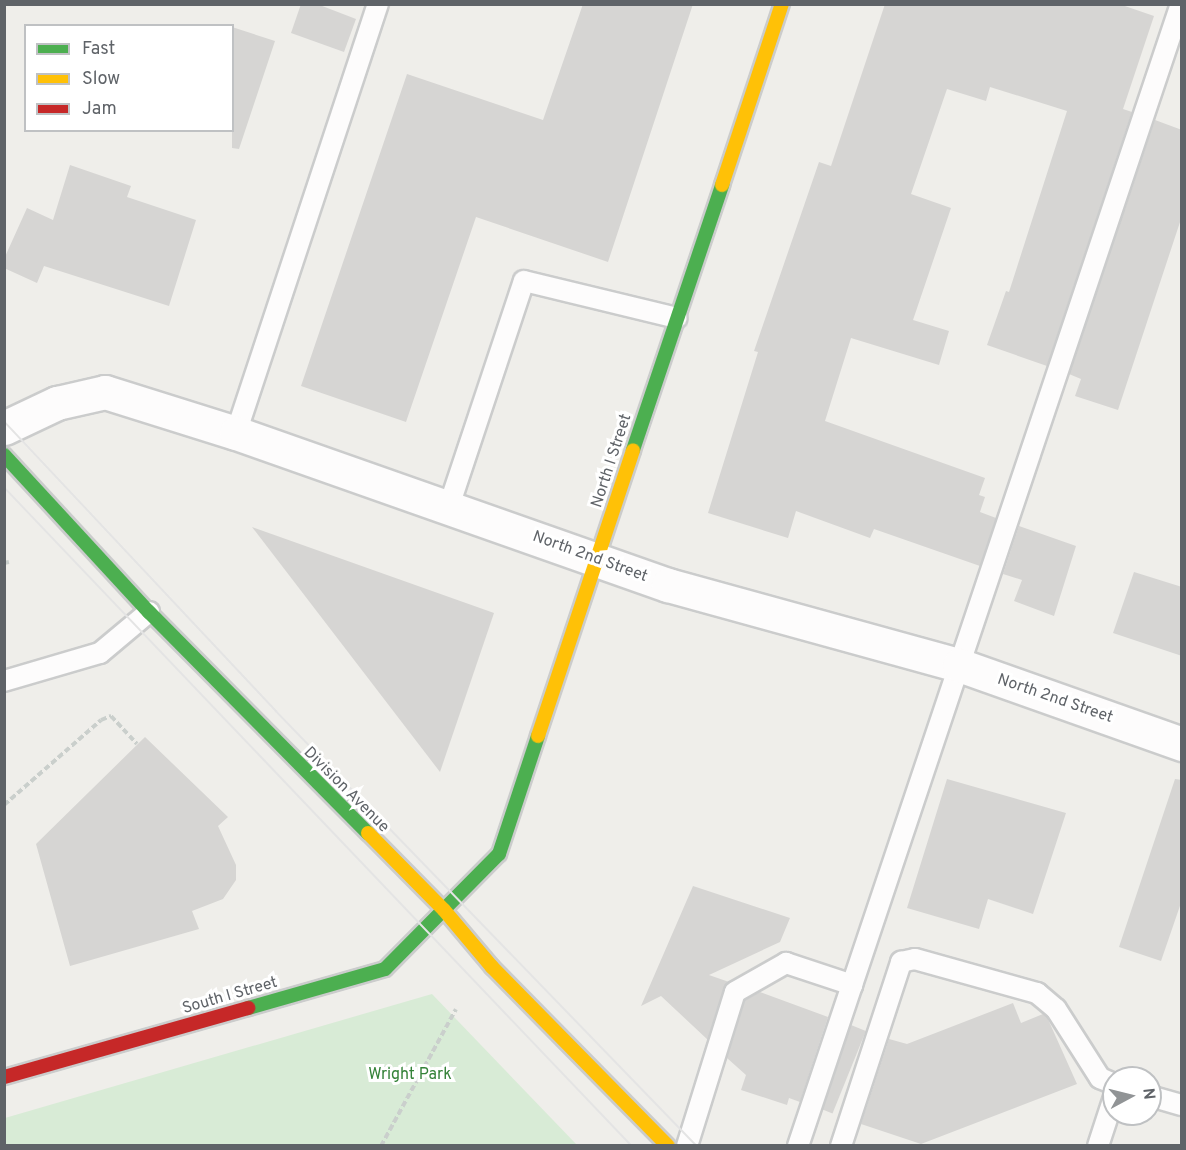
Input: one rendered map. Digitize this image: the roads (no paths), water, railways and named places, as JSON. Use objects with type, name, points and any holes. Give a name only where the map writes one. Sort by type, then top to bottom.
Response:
[{"type":"main road","name":"North I Street","points":[[444,910],[499,854],[782,4]]},
{"type":"main road","name":"Division Avenue","points":[[4,455],[149,612],[444,910],[492,967],[668,1146]]},
{"type":"main road","name":"South I Street","points":[[4,1077],[386,969],[444,910]]},
{"type":"street","name":"North 2nd Street","points":[[4,428],[57,403],[105,392],[236,433],[668,585],[959,665],[1182,744]]},
{"type":"lane","points":[[236,433],[378,4]]},
{"type":"lane","points":[[798,1146],[1181,4]]},
{"type":"lane","points":[[448,506],[524,281],[677,318]]},
{"type":"lane","points":[[4,681],[100,653],[149,612]]},
{"type":"lane","points":[[841,1146],[901,962],[915,959],[1037,993],[1056,1009],[1102,1079]]},
{"type":"lane","points":[[687,1146],[735,992],[786,963],[852,984]]},
{"type":"lane","points":[[1162,1099],[1182,1105]]},
{"type":"lane","points":[[1098,1146],[1105,1126]]},
{"type":"tram line","points":[[4,421],[276,711],[697,1146]]},
{"type":"tram line","points":[[4,487],[632,1146]]},
{"type":"park label","name":"Wright Park","points":[[410,1075]]}]
